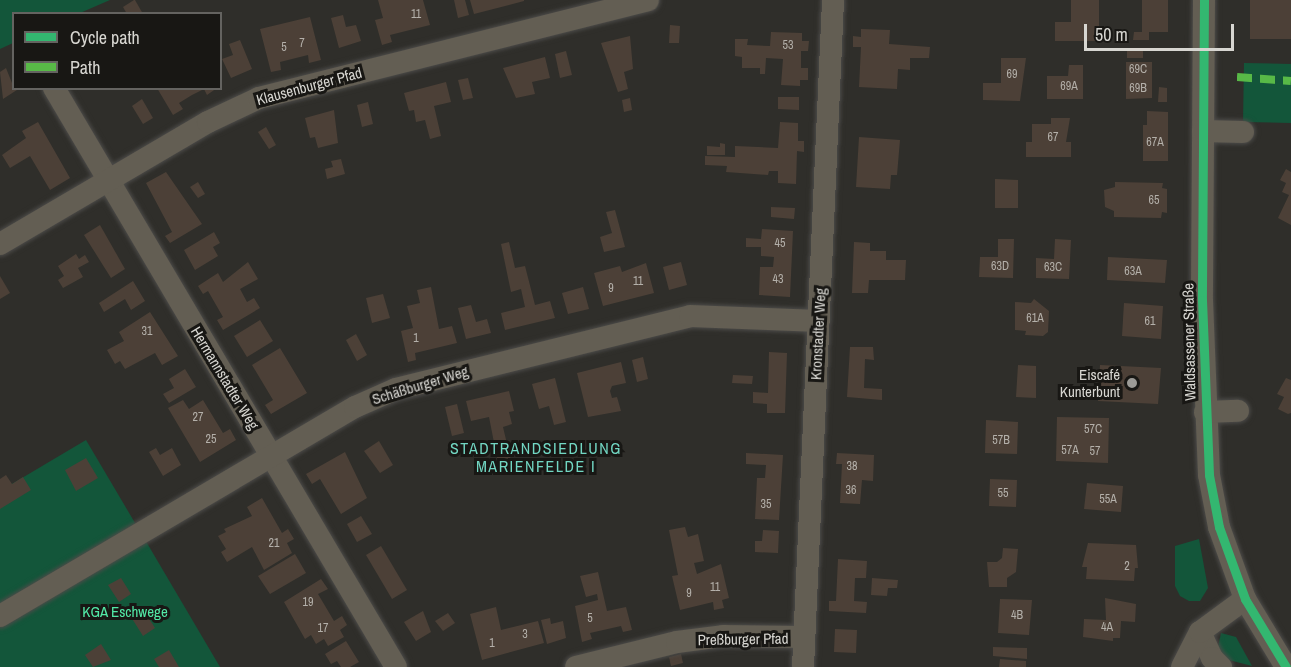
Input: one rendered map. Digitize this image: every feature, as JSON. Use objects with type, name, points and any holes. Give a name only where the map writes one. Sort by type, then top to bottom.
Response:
[{"type":"street","name":"Klausenburger Pfad","points":[[0,244],[208,122],[259,98],[648,0]]},
{"type":"street","name":"Kronstadter Weg","points":[[803,667],[833,0]]},
{"type":"street","name":"Waldsassener Straße","points":[[1204,0],[1205,412],[1209,475],[1219,527],[1245,599],[1286,667]]},
{"type":"street","name":"Hermannstadter Weg","points":[[55,90],[396,667]]},
{"type":"street","points":[[1203,131],[1243,132]]},
{"type":"street","name":"Schäßburger Weg","points":[[0,616],[366,401],[447,375],[690,316],[819,321]]},
{"type":"street","points":[[1205,412],[1238,411]]},
{"type":"street","points":[[1182,667],[1200,632],[1245,599]]},
{"type":"street","points":[[1200,632],[1212,658],[1221,667]]},
{"type":"street","name":"Preßburger Pfad","points":[[576,667],[677,642],[723,636],[804,638]]},
{"type":"green space","points":[[0,0],[110,0],[82,12],[12,12],[12,43],[0,49]]},
{"type":"green space","points":[[1244,63],[1291,64],[1291,123],[1243,122]]},
{"type":"green space","points":[[86,440],[138,528],[0,610],[0,491]]},
{"type":"green space","name":"KGA Eschwege","points":[[144,538],[220,667],[0,667],[0,624]]},
{"type":"green space","points":[[1199,539],[1208,588],[1200,601],[1189,601],[1180,596],[1175,586],[1175,546]]},
{"type":"green space","points":[[1221,633],[1236,637],[1252,666],[1225,659],[1218,647]]},
{"type":"building","points":[[135,0],[142,12],[126,12],[123,7]]},
{"type":"building","points":[[378,0],[423,0],[430,25],[390,35],[392,42],[382,45],[375,20],[383,18]]},
{"type":"building","points":[[454,0],[465,0],[469,15],[458,18]]},
{"type":"building","points":[[470,0],[524,0],[524,1],[474,14]]},
{"type":"building","points":[[1071,0],[1099,0],[1099,41],[1055,41],[1055,22],[1071,22]]},
{"type":"building","points":[[1142,0],[1168,0],[1168,32],[1149,32],[1149,40],[1133,40],[1134,32],[1142,32]]},
{"type":"building","points":[[1250,0],[1291,0],[1291,39],[1250,39]]},
{"type":"building","points":[[343,15],[346,27],[356,25],[361,41],[339,48],[331,18]]},
{"type":"building","points":[[310,17],[321,60],[309,63],[308,55],[280,62],[281,70],[271,72],[260,29]]},
{"type":"building","points":[[670,25],[680,26],[679,43],[669,43]]},
{"type":"building","points":[[861,29],[890,30],[889,44],[930,47],[929,58],[910,58],[910,70],[898,69],[897,89],[859,87],[861,47],[853,47],[853,36],[861,37]]},
{"type":"building","points":[[771,32],[802,33],[802,41],[809,41],[808,51],[801,51],[801,68],[808,68],[808,80],[800,80],[800,86],[781,85],[783,59],[766,58],[765,74],[760,74],[760,68],[742,68],[742,57],[735,56],[735,39],[748,39],[747,45],[770,46]]},
{"type":"building","points":[[630,36],[633,69],[624,72],[628,89],[618,92],[601,43]]},
{"type":"building","points":[[240,40],[252,69],[231,78],[222,59],[233,55],[229,44]]},
{"type":"building","points":[[1127,50],[1143,50],[1143,58],[1127,58]]},
{"type":"building","points":[[566,51],[572,75],[560,78],[555,54]]},
{"type":"building","points":[[545,57],[550,78],[532,82],[535,94],[516,98],[503,68]]},
{"type":"building","points":[[1001,58],[1026,58],[1020,101],[983,100],[983,83],[1001,83]]},
{"type":"building","points":[[1126,62],[1152,62],[1152,98],[1126,99]]},
{"type":"building","points":[[1069,65],[1083,65],[1083,99],[1047,99],[1047,76],[1068,76]]},
{"type":"building","points":[[6,68],[12,83],[12,90],[17,90],[3,99],[0,72]]},
{"type":"building","points":[[468,78],[473,98],[463,100],[458,80]]},
{"type":"building","points":[[446,82],[451,102],[434,106],[441,136],[430,139],[425,120],[416,122],[414,110],[409,111],[404,93]]},
{"type":"building","points":[[1159,87],[1167,88],[1167,102],[1158,102]]},
{"type":"building","points":[[158,90],[202,90],[179,103],[183,109],[173,115]]},
{"type":"building","points":[[204,90],[214,90],[207,95]]},
{"type":"building","points":[[778,97],[799,97],[799,110],[778,109]]},
{"type":"building","points":[[630,98],[632,110],[624,112],[622,100]]},
{"type":"building","points":[[142,99],[153,118],[143,124],[132,106]]},
{"type":"building","points":[[368,102],[373,124],[362,127],[357,105]]},
{"type":"building","points":[[334,110],[338,143],[318,148],[315,137],[310,138],[305,118]]},
{"type":"building","points":[[1147,111],[1168,112],[1168,161],[1143,161],[1143,125],[1147,125]]},
{"type":"building","points":[[1051,118],[1070,118],[1066,142],[1071,142],[1071,157],[1026,157],[1026,142],[1032,142],[1032,124],[1051,124]]},
{"type":"building","points":[[38,122],[70,178],[50,190],[30,156],[10,168],[2,155],[26,138],[22,131]]},
{"type":"building","points":[[780,122],[798,123],[798,141],[804,141],[804,152],[797,151],[796,184],[778,183],[778,171],[769,171],[768,175],[726,172],[727,166],[705,165],[705,156],[735,157],[735,146],[778,148]]},
{"type":"building","points":[[266,127],[276,145],[269,149],[258,132]]},
{"type":"building","points":[[859,137],[900,140],[897,175],[891,175],[890,189],[856,187]]},
{"type":"building","points":[[720,143],[725,144],[725,155],[707,155],[707,146],[720,147]]},
{"type":"building","points":[[341,159],[345,174],[327,179],[325,169],[333,167],[331,161]]},
{"type":"building","points":[[1286,169],[1291,172],[1291,225],[1278,218],[1289,195],[1282,192],[1286,183],[1280,180]]},
{"type":"building","points":[[166,172],[202,224],[170,243],[165,236],[172,232],[146,183]]},
{"type":"building","points":[[995,179],[1018,180],[1018,208],[995,208]]},
{"type":"building","points":[[198,182],[205,194],[198,198],[190,187]]},
{"type":"building","points":[[1115,182],[1163,183],[1162,188],[1167,189],[1167,213],[1162,212],[1161,218],[1114,217],[1114,211],[1105,207],[1104,190],[1115,187]]},
{"type":"building","points":[[771,207],[795,208],[794,219],[771,217]]},
{"type":"building","points":[[615,210],[625,247],[604,252],[600,237],[612,233],[606,212]]},
{"type":"building","points":[[100,225],[125,269],[111,278],[84,235]]},
{"type":"building","points":[[762,229],[793,231],[790,297],[759,295],[760,267],[773,267],[774,257],[761,256],[761,247],[746,247],[746,238],[761,239]]},
{"type":"building","points":[[214,232],[220,243],[213,247],[218,256],[195,270],[184,250]]},
{"type":"building","points":[[998,239],[1014,239],[1013,278],[979,277],[980,257],[998,257]]},
{"type":"building","points":[[1055,239],[1071,240],[1069,279],[1036,278],[1036,258],[1054,259]]},
{"type":"building","points":[[509,242],[515,268],[525,266],[535,305],[550,301],[555,318],[505,330],[501,313],[525,307],[521,289],[511,292],[501,244]]},
{"type":"building","points":[[854,242],[870,243],[870,251],[886,251],[886,260],[906,260],[905,280],[869,280],[868,293],[852,293]]},
{"type":"building","points":[[76,254],[79,259],[85,255],[89,262],[78,268],[83,277],[63,288],[58,280],[64,276],[58,266]]},
{"type":"building","points":[[1108,257],[1167,260],[1165,283],[1107,280]]},
{"type":"building","points":[[248,262],[258,279],[240,289],[247,302],[254,298],[260,308],[223,330],[217,320],[223,317],[208,291],[203,294],[198,286],[218,273],[223,282]]},
{"type":"building","points":[[681,262],[687,285],[669,290],[663,267]]},
{"type":"building","points":[[646,263],[654,293],[603,306],[594,273],[620,266],[622,272]]},
{"type":"building","points":[[0,276],[10,293],[0,299]]},
{"type":"building","points":[[133,281],[145,301],[131,310],[125,299],[104,312],[99,303]]},
{"type":"building","points":[[431,287],[439,329],[452,326],[457,343],[415,353],[416,360],[408,362],[401,331],[413,328],[407,306],[420,303],[417,290]]},
{"type":"building","points":[[583,287],[589,309],[568,314],[562,293]]},
{"type":"building","points":[[383,294],[390,318],[372,323],[366,298]]},
{"type":"building","points":[[1034,299],[1049,311],[1048,332],[1043,336],[1025,335],[1026,331],[1015,330],[1015,302],[1031,303]]},
{"type":"building","points":[[1124,303],[1163,306],[1161,339],[1122,336]]},
{"type":"building","points":[[471,305],[476,322],[487,319],[491,333],[466,339],[458,308]]},
{"type":"building","points":[[150,312],[178,356],[162,365],[155,353],[125,369],[120,361],[115,364],[107,350],[124,341],[119,332]]},
{"type":"building","points":[[260,320],[273,341],[247,357],[234,336]]},
{"type":"building","points":[[356,334],[367,355],[357,361],[346,340]]},
{"type":"building","points":[[850,347],[873,347],[874,360],[865,359],[864,388],[882,389],[882,400],[847,397]]},
{"type":"building","points":[[280,348],[307,393],[271,414],[265,405],[273,400],[252,365]]},
{"type":"building","points":[[769,352],[787,353],[785,413],[767,413],[767,404],[753,403],[753,392],[768,393]]},
{"type":"building","points":[[643,357],[648,379],[637,382],[632,360]]},
{"type":"building","points":[[621,362],[626,383],[612,386],[610,391],[612,398],[617,397],[621,411],[588,417],[577,373]]},
{"type":"building","points":[[1018,365],[1036,366],[1036,398],[1016,397]]},
{"type":"building","points":[[1100,365],[1161,368],[1158,404],[1098,401]]},
{"type":"building","points":[[185,369],[196,387],[169,403],[163,394],[174,388],[169,379]]},
{"type":"building","points":[[733,375],[753,376],[752,384],[732,383]]},
{"type":"building","points":[[555,378],[566,422],[554,425],[549,406],[539,409],[532,384]]},
{"type":"building","points":[[1286,378],[1291,380],[1291,413],[1288,414],[1278,409],[1284,397],[1277,394]]},
{"type":"building","points":[[509,391],[514,411],[509,412],[512,424],[503,427],[512,465],[499,468],[489,417],[471,421],[466,401]]},
{"type":"building","points":[[183,400],[189,409],[203,400],[223,433],[230,429],[236,440],[200,462],[168,408]]},
{"type":"building","points":[[457,404],[464,433],[452,436],[445,407]]},
{"type":"building","points":[[1057,417],[1109,418],[1108,463],[1056,461]]},
{"type":"building","points":[[986,420],[1018,422],[1017,454],[985,453]]},
{"type":"building","points":[[379,441],[393,465],[380,473],[364,451]]},
{"type":"building","points":[[156,448],[160,455],[172,448],[181,465],[163,476],[149,452]]},
{"type":"building","points":[[345,452],[367,498],[341,514],[320,479],[312,484],[306,474]]},
{"type":"building","points":[[746,453],[783,455],[779,520],[755,519],[757,478],[765,478],[766,465],[746,464]]},
{"type":"building","points":[[837,453],[874,455],[873,481],[862,480],[860,504],[840,503],[842,464],[836,464]]},
{"type":"building","points":[[86,458],[98,478],[76,491],[65,470]]},
{"type":"building","points":[[6,475],[12,484],[23,477],[31,490],[0,509],[0,479]]},
{"type":"building","points":[[990,479],[1017,480],[1016,507],[989,506]]},
{"type":"building","points":[[1087,483],[1123,486],[1121,512],[1084,509]]},
{"type":"building","points":[[262,498],[282,533],[288,529],[294,539],[287,543],[292,553],[264,570],[252,547],[227,562],[221,552],[226,549],[218,536],[226,532],[224,529],[252,516],[247,507]]},
{"type":"building","points":[[361,516],[372,534],[357,542],[347,524]]},
{"type":"building","points":[[685,527],[688,537],[698,534],[704,561],[694,563],[697,574],[721,564],[729,598],[722,600],[724,608],[714,610],[713,602],[680,610],[672,576],[678,575],[669,530]]},
{"type":"building","points":[[763,530],[779,531],[778,553],[755,552],[755,541],[762,541]]},
{"type":"building","points":[[1088,543],[1136,545],[1138,568],[1135,568],[1134,581],[1086,579],[1087,567],[1082,567]]},
{"type":"building","points":[[381,546],[407,590],[392,599],[366,555]]},
{"type":"building","points":[[1003,548],[1018,549],[1016,572],[1007,578],[1007,587],[989,587],[987,562],[997,562],[1002,558]]},
{"type":"building","points":[[295,554],[306,573],[270,594],[258,576]]},
{"type":"building","points":[[838,559],[867,561],[866,578],[855,578],[854,601],[867,602],[866,613],[829,611],[829,601],[836,601]]},
{"type":"building","points":[[598,572],[607,611],[626,607],[632,630],[623,632],[621,626],[590,633],[592,639],[582,642],[575,606],[598,600],[597,594],[586,597],[580,576]]},
{"type":"building","points":[[121,578],[131,594],[119,602],[108,585]]},
{"type":"building","points":[[872,578],[898,580],[897,588],[888,588],[887,596],[871,595]]},
{"type":"building","points":[[321,579],[328,589],[318,594],[334,621],[342,616],[347,625],[340,630],[344,637],[328,646],[324,639],[316,644],[311,635],[305,639],[284,602]]},
{"type":"building","points":[[1105,598],[1136,604],[1135,622],[1121,621],[1120,638],[1113,638],[1113,641],[1083,637],[1084,619],[1106,620]]},
{"type":"building","points":[[1000,599],[1032,600],[1029,635],[998,633]]},
{"type":"building","points":[[496,607],[501,630],[538,621],[544,643],[482,660],[470,614]]},
{"type":"building","points":[[143,609],[155,628],[143,636],[131,617]]},
{"type":"building","points":[[423,611],[431,632],[416,641],[404,622]]},
{"type":"building","points":[[448,613],[455,623],[443,631],[435,621]]},
{"type":"building","points":[[550,618],[551,624],[563,621],[566,638],[547,644],[541,620]]},
{"type":"building","points":[[835,629],[857,630],[856,653],[834,652]]},
{"type":"building","points":[[346,641],[359,662],[350,667],[341,667],[337,661],[331,664],[325,654]]},
{"type":"building","points":[[101,644],[111,660],[93,667],[85,655]]},
{"type":"building","points":[[993,647],[1027,648],[1027,659],[993,656]]},
{"type":"building","points":[[169,650],[179,667],[159,667],[154,659]]},
{"type":"building","points":[[681,654],[683,663],[671,666],[669,657]]},
{"type":"building","points":[[1000,659],[1026,661],[1026,667],[999,667]]},
{"type":"marked path","points":[[1237,77],[1291,81]]},
{"type":"cycle path","points":[[1204,0],[1202,300],[1209,475],[1219,527],[1245,599],[1286,667]]},
{"type":"place","name":"Eiscafé Kunterbunt","points":[[1132,383]]},
{"type":"district","name":"STADTRANDSIEDLUNG MARIENFELDE I","points":[[536,457]]}]
